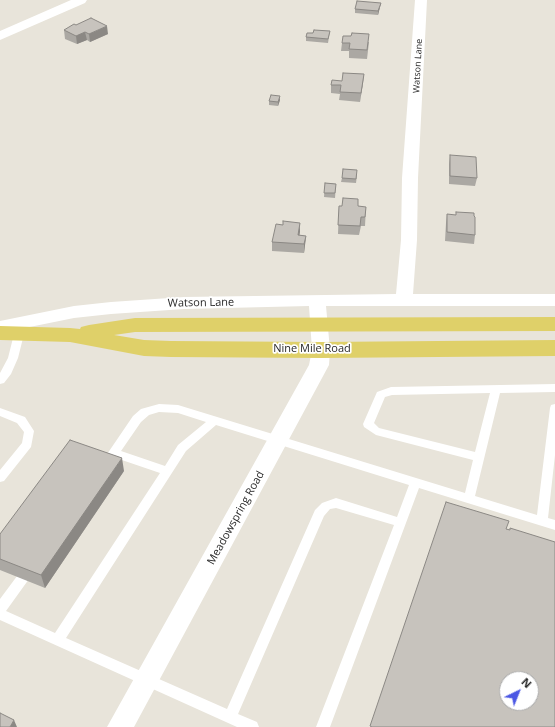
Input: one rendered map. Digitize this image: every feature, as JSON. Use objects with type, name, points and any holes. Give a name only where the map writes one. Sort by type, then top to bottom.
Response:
[{"type":"main road","name":"Nine Mile Road","points":[[70,335],[135,325],[555,324]]},
{"type":"main road","name":"Nine Mile Road","points":[[6,331],[70,335],[144,348],[321,350],[555,348]]},
{"type":"street","points":[[0,36],[81,0]]},
{"type":"street","name":"Watson Lane","points":[[404,300],[409,240],[410,178],[421,0]]},
{"type":"street","name":"Watson Lane","points":[[6,331],[74,312],[184,303],[317,300],[555,300]]},
{"type":"street","name":"Meadowspring Road","points":[[120,727],[319,365],[321,350],[317,300]]},
{"type":"lane","points":[[0,380],[7,372],[13,358],[6,331]]},
{"type":"lane","points":[[479,457],[376,431],[368,424],[381,396],[391,391],[555,388]]},
{"type":"lane","points":[[469,498],[496,390]]},
{"type":"lane","points":[[97,478],[137,419],[145,412],[160,408],[178,409],[555,525]]},
{"type":"lane","points":[[542,521],[555,408]]},
{"type":"lane","points":[[0,412],[21,420],[29,431],[27,444],[0,478]]},
{"type":"lane","points":[[58,640],[182,448],[215,420]]},
{"type":"lane","points":[[114,453],[167,471]]},
{"type":"lane","points":[[323,727],[416,482]]},
{"type":"lane","points":[[230,717],[319,513],[326,506],[336,503],[401,523]]},
{"type":"lane","points":[[0,609],[36,560]]},
{"type":"lane","points":[[0,614],[252,727]]},
{"type":"building","points":[[357,1],[381,3],[378,11],[355,9]]},
{"type":"building","points":[[91,18],[107,26],[89,34],[85,32],[76,36],[64,30],[74,24],[76,25]]},
{"type":"building","points":[[314,30],[330,31],[328,39],[306,37],[307,33],[313,33]]},
{"type":"building","points":[[352,33],[369,34],[367,50],[349,49],[350,43],[342,43],[343,36],[351,36]]},
{"type":"building","points":[[343,73],[364,74],[361,93],[340,92],[341,85],[331,85],[332,80],[342,81]]},
{"type":"building","points":[[271,95],[280,96],[278,102],[269,101]]},
{"type":"building","points":[[450,155],[476,157],[477,178],[450,176]]},
{"type":"building","points":[[343,169],[357,170],[356,179],[342,178]]},
{"type":"building","points":[[325,183],[336,184],[335,193],[324,193]]},
{"type":"building","points":[[343,198],[358,199],[358,206],[366,207],[365,217],[361,217],[360,226],[338,225],[339,206],[342,206]]},
{"type":"building","points":[[456,212],[474,213],[475,235],[447,232],[447,214],[456,215]]},
{"type":"building","points":[[283,221],[300,223],[298,235],[306,236],[304,244],[272,242],[276,224],[283,225]]},
{"type":"building","points":[[70,440],[122,458],[41,575],[0,559],[0,534]]},
{"type":"building","points":[[446,502],[509,521],[506,529],[510,530],[510,528],[555,542],[555,727],[370,726]]},
{"type":"building","points":[[0,713],[14,720],[10,727],[0,727]]}]
